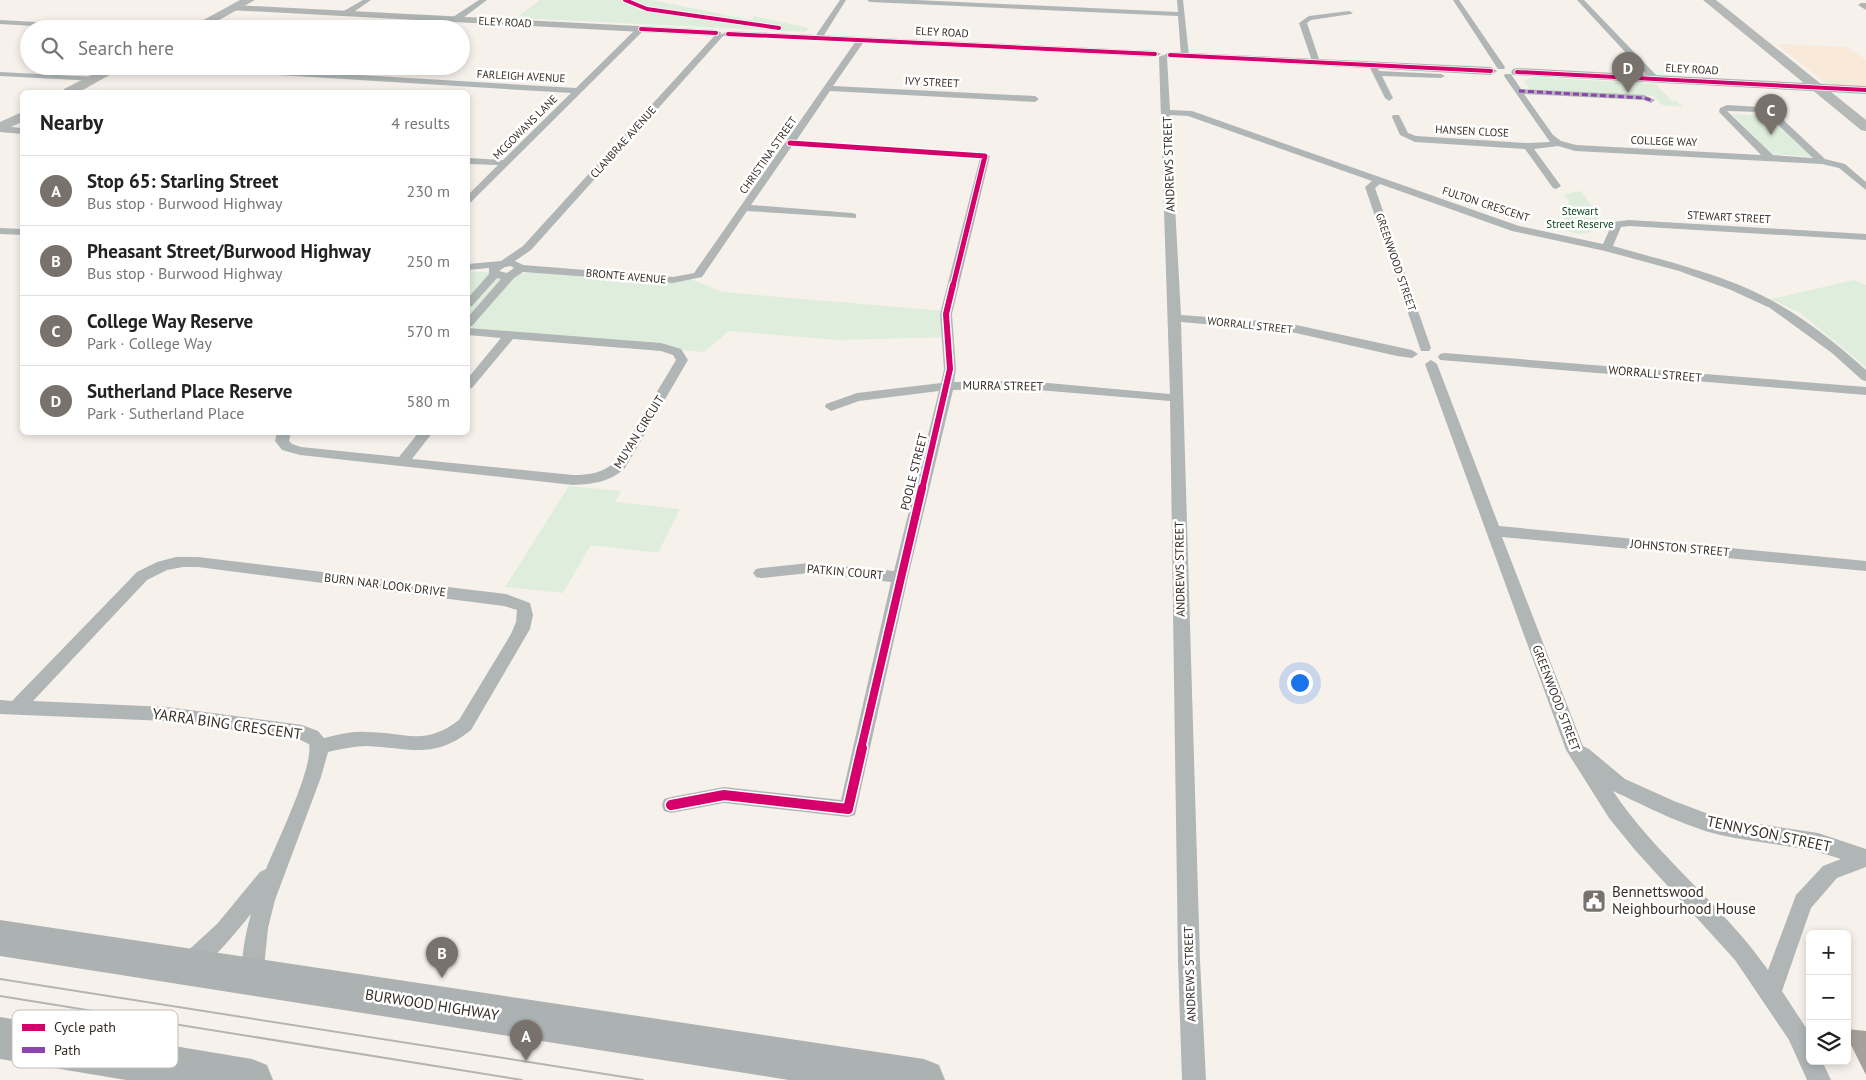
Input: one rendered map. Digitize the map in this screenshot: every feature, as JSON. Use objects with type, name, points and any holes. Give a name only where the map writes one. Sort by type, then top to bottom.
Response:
[{"type":"highway","name":"BURWOOD HIGHWAY","points":[[0,938],[924,1080]]},
{"type":"highway","points":[[178,1068],[252,1080]]},
{"type":"main road","points":[[211,20],[249,0]]},
{"type":"main road","points":[[1709,0],[1866,128]]},
{"type":"main road","name":"ELEY ROAD","points":[[234,8],[721,34],[1316,62],[1375,69],[1505,71],[1866,90]]},
{"type":"main road","points":[[73,90],[103,75]]},
{"type":"main road","points":[[0,129],[20,117]]},
{"type":"street","points":[[345,14],[368,0]]},
{"type":"street","points":[[456,19],[484,0]]},
{"type":"street","points":[[818,38],[843,0]]},
{"type":"street","points":[[870,0],[1180,14]]},
{"type":"street","points":[[1180,0],[1185,56]]},
{"type":"street","points":[[1456,0],[1550,137],[1558,143]]},
{"type":"street","points":[[1580,0],[1655,79]]},
{"type":"street","points":[[1316,62],[1303,22],[1309,18],[1349,13]]},
{"type":"street","points":[[0,22],[20,23]]},
{"type":"street","name":"MCGOWANS LANE","points":[[470,198],[641,29]]},
{"type":"street","name":"CLANBRAE AVENUE","points":[[498,269],[527,248],[721,34]]},
{"type":"street","name":"CHRISTINA STREET","points":[[688,278],[698,275],[861,40]]},
{"type":"street","name":"ANDREWS STREET","points":[[1162,56],[1167,112],[1175,318],[1189,960],[1194,1080]]},
{"type":"street","points":[[1375,69],[1441,76]]},
{"type":"street","points":[[1375,69],[1389,98]]},
{"type":"street","points":[[0,74],[95,79]]},
{"type":"street","name":"FARLEIGH AVENUE","points":[[312,75],[578,91]]},
{"type":"street","name":"IVY STREET","points":[[828,88],[1035,99]]},
{"type":"street","points":[[1519,91],[1646,96]]},
{"type":"street","points":[[1770,158],[1723,110],[1760,110],[1773,115],[1822,161],[1842,166],[1866,187]]},
{"type":"street","name":"FULTON CRESCENT","points":[[1167,112],[1189,113],[1516,229],[1607,248],[1683,268],[1735,288],[1774,306],[1836,350],[1866,377]]},
{"type":"street","name":"HANSEN CLOSE","points":[[1396,117],[1404,135],[1415,139],[1528,146],[1558,143]]},
{"type":"street","points":[[0,129],[20,131]]},
{"type":"street","name":"POOLE STREET","points":[[671,805],[724,795],[848,809],[900,577],[947,386],[950,369],[946,314],[985,156],[790,143]]},
{"type":"street","name":"COLLEGE WAY","points":[[1558,143],[1575,148],[1822,161]]},
{"type":"street","points":[[1528,146],[1556,186]]},
{"type":"street","points":[[470,160],[505,163]]},
{"type":"street","name":"GREENWOOD STREET","points":[[1378,181],[1370,187],[1433,356],[1493,531],[1572,745],[1616,812],[1642,844],[1744,953],[1797,1032],[1806,1052]]},
{"type":"street","points":[[745,208],[852,216]]},
{"type":"street","name":"STEWART STREET","points":[[1607,248],[1617,224],[1629,223],[1866,237]]},
{"type":"street","points":[[0,230],[20,232]]},
{"type":"street","name":"CLANBRAE AVENUE","points":[[516,271],[527,248]]},
{"type":"street","name":"BRONTE AVENUE","points":[[498,269],[512,263],[516,271],[565,271],[673,280],[688,278]]},
{"type":"street","points":[[470,268],[498,269]]},
{"type":"street","points":[[470,302],[498,269]]},
{"type":"street","points":[[470,322],[516,271]]},
{"type":"street","name":"WORRALL STREET","points":[[1175,318],[1287,327],[1412,354],[1417,360],[1433,356],[1866,391]]},
{"type":"street","name":"MUYAN CIRCUIT","points":[[283,435],[282,441],[287,447],[300,451],[573,480],[595,480],[605,477],[620,466],[682,360],[681,355],[676,351],[660,348],[470,332]]},
{"type":"street","points":[[470,383],[509,336]]},
{"type":"street","points":[[1412,354],[1415,349],[1433,356]]},
{"type":"street","name":"MURRA STREET","points":[[831,407],[857,397],[947,386],[1026,385],[1176,398]]},
{"type":"street","points":[[402,462],[424,435]]},
{"type":"street","name":"JOHNSTON STREET","points":[[1493,531],[1866,566]]},
{"type":"street","name":"BURN NAR LOOK DRIVE","points":[[9,707],[142,576],[152,570],[175,562],[198,562],[506,600],[524,607],[526,613],[524,624],[518,636],[465,725],[453,736],[437,743],[422,745],[368,739],[319,746]]},
{"type":"street","name":"PATKIN COURT","points":[[761,573],[809,568],[900,577]]},
{"type":"street","name":"YARRA BING CRESCENT","points":[[9,707],[158,713],[203,717],[304,733],[315,738],[319,746]]},
{"type":"street","name":"TENNYSON STREET","points":[[1572,745],[1618,785],[1666,807],[1719,826],[1818,842],[1866,858],[1830,872],[1803,902],[1771,992]]},
{"type":"street","points":[[252,978],[255,961],[254,943],[275,867],[315,771],[319,756],[319,746]]},
{"type":"street","points":[[186,966],[224,931],[260,889],[275,867]]},
{"type":"street","name":"GREENWOOD STREET","points":[[1812,1065],[1819,1080]]},
{"type":"shaded area","points":[[1777,44],[1847,47],[1866,60],[1866,86],[1828,85]]},
{"type":"green space","points":[[540,0],[652,0],[751,20],[754,16],[809,28],[806,32],[516,18]]},
{"type":"green space","points":[[1534,77],[1656,84],[1672,101],[1677,101],[1683,107],[1662,105],[1653,96],[1530,90],[1524,81]]},
{"type":"green space","points":[[1732,114],[1769,116],[1813,157],[1772,154]]},
{"type":"green space","name":"Stewart Street Reserve","points":[[1581,191],[1596,212],[1601,213],[1592,232],[1579,234],[1562,230],[1569,201],[1564,194]]},
{"type":"green space","points":[[470,271],[513,274],[565,271],[688,278],[722,292],[947,311],[948,337],[839,340],[729,331],[704,352],[470,332]]},
{"type":"green space","points":[[1854,280],[1866,285],[1866,367],[1800,313],[1771,299]]},
{"type":"green space","points":[[569,486],[621,491],[615,502],[680,509],[658,553],[591,545],[563,593],[505,587]]},
{"type":"building","points":[[1851,1029],[1866,1031],[1866,1075],[1851,1045]]},
{"type":"tram line","points":[[0,979],[643,1080]]},
{"type":"tram line","points":[[0,996],[87,1010]]},
{"type":"tram line","points":[[178,1025],[522,1080]]},
{"type":"marked path","points":[[1519,91],[1644,98],[1651,100]]},
{"type":"cycle path","points":[[625,0],[647,9],[779,28]]},
{"type":"cycle path","points":[[641,29],[716,33]]},
{"type":"cycle path","points":[[728,34],[1155,54]]},
{"type":"cycle path","points":[[1170,55],[1491,71]]},
{"type":"cycle path","points":[[1517,72],[1866,90]]},
{"type":"cycle path","points":[[671,805],[724,795],[848,809],[900,577],[947,386],[950,369],[946,314],[985,156],[790,143]]},
{"type":"place","name":"Sutherland Place Reserve","points":[[1628,93]]},
{"type":"place","name":"College Way Reserve","points":[[1771,135]]},
{"type":"place","name":"Bennettswood Neighbourhood House","points":[[1594,901]]},
{"type":"place","name":"Pheasant Street/Burwood Highway","points":[[442,978]]},
{"type":"place","name":"Stop 65: Starling Street","points":[[526,1061]]}]
